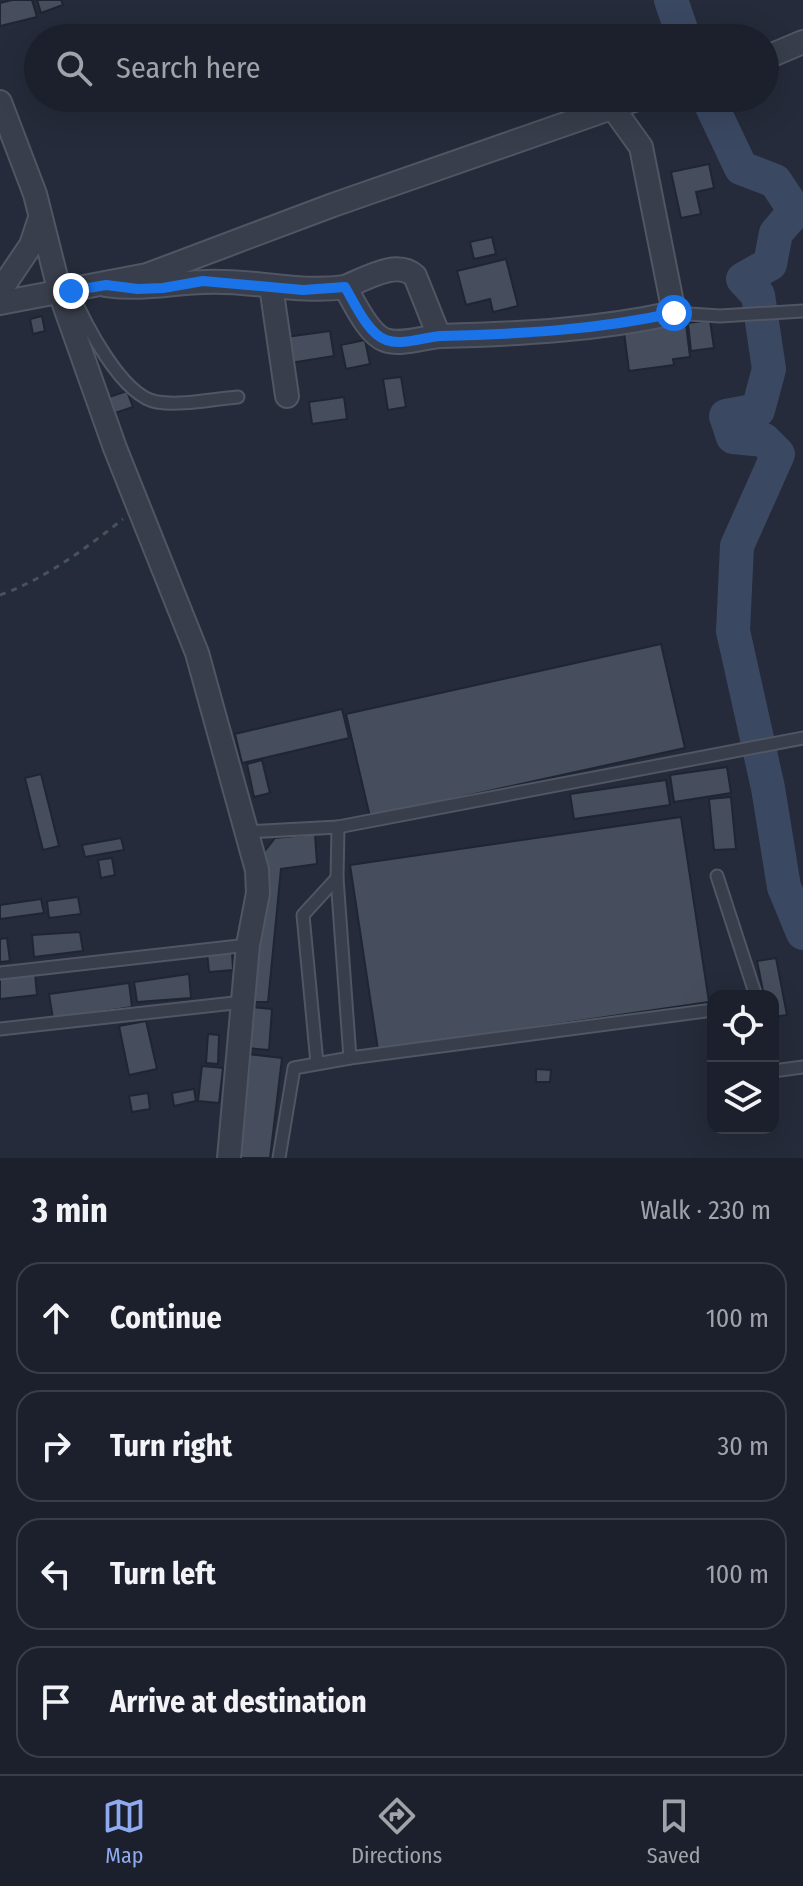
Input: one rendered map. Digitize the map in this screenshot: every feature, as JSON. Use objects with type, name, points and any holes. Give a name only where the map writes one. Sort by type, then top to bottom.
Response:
[{"type":"street","points":[[779,52],[803,42]]},
{"type":"street","points":[[0,102],[138,507],[197,653],[258,879],[248,945],[229,1158]]},
{"type":"street","points":[[0,303],[147,275],[333,205],[601,112]]},
{"type":"street","points":[[345,287],[375,334],[385,340],[495,336],[628,323],[674,313],[641,147],[616,112]]},
{"type":"street","points":[[0,291],[31,245],[40,218]]},
{"type":"street","points":[[106,285],[138,289],[203,281],[303,290],[345,287],[398,267],[408,269],[415,276],[439,336]]},
{"type":"street","points":[[271,286],[287,396]]},
{"type":"lane","points":[[65,292],[114,368],[146,399],[166,402],[238,397]]},
{"type":"lane","points":[[674,313],[720,316],[803,311]]},
{"type":"lane","points":[[247,832],[338,827],[803,738]]},
{"type":"lane","points":[[338,827],[337,878],[350,1058]]},
{"type":"lane","points":[[717,876],[754,990]]},
{"type":"lane","points":[[317,1063],[303,915],[337,878]]},
{"type":"lane","points":[[0,973],[248,945]]},
{"type":"lane","points":[[0,1029],[243,1002]]},
{"type":"lane","points":[[279,1158],[290,1074],[294,1068],[707,1011]]},
{"type":"lane","points":[[779,1070],[803,1067]]},
{"type":"path","points":[[0,595],[20,588],[85,548],[138,507]]},
{"type":"building","points":[[32,0],[37,17],[0,26],[0,3]]},
{"type":"building","points":[[37,0],[61,0],[63,5],[41,13]]},
{"type":"building","points":[[709,164],[714,188],[696,192],[701,214],[681,218],[671,172]]},
{"type":"building","points":[[492,237],[496,254],[474,259],[470,242]]},
{"type":"building","points":[[506,259],[518,306],[493,312],[490,299],[466,305],[457,271]]},
{"type":"building","points":[[42,316],[45,331],[33,334],[30,319]]},
{"type":"building","points":[[710,320],[714,348],[691,351],[688,323]]},
{"type":"building","points":[[686,324],[690,357],[673,359],[674,365],[629,371],[624,332]]},
{"type":"building","points":[[330,331],[334,356],[290,363],[286,337]]},
{"type":"building","points":[[365,340],[370,364],[346,369],[341,345]]},
{"type":"building","points":[[401,377],[406,407],[388,410],[383,379]]},
{"type":"building","points":[[127,391],[133,407],[115,413],[109,397]]},
{"type":"building","points":[[344,397],[347,419],[312,424],[309,402]]},
{"type":"building","points":[[661,644],[685,748],[370,817],[346,714]]},
{"type":"building","points":[[342,709],[349,738],[242,763],[235,734]]},
{"type":"building","points":[[262,760],[270,793],[254,797],[247,764]]},
{"type":"building","points":[[727,767],[731,793],[674,802],[670,775]]},
{"type":"building","points":[[41,774],[59,846],[43,850],[25,778]]},
{"type":"building","points":[[666,780],[670,805],[574,819],[570,794]]},
{"type":"building","points":[[731,797],[736,849],[714,850],[709,799]]},
{"type":"building","points":[[681,817],[707,1002],[378,1050],[350,865]]},
{"type":"building","points":[[315,834],[317,864],[281,869],[268,1002],[250,1002],[264,852],[275,838]]},
{"type":"building","points":[[121,838],[124,850],[85,857],[82,845]]},
{"type":"building","points":[[112,858],[115,875],[101,878],[98,860]]},
{"type":"building","points":[[78,897],[81,914],[49,918],[47,901]]},
{"type":"building","points":[[41,899],[44,913],[0,919],[0,905]]},
{"type":"building","points":[[80,932],[83,951],[34,957],[32,935]]},
{"type":"building","points":[[7,938],[10,961],[0,962],[0,939]]},
{"type":"building","points":[[232,951],[233,970],[209,972],[207,953]]},
{"type":"building","points":[[776,958],[787,1015],[779,1016],[779,990],[763,990],[757,961]]},
{"type":"building","points":[[35,973],[37,995],[0,999],[0,977]]},
{"type":"building","points":[[189,974],[191,998],[137,1002],[134,982]]},
{"type":"building","points":[[129,983],[132,1007],[53,1019],[49,994]]},
{"type":"building","points":[[250,1007],[272,1009],[269,1050],[246,1048]]},
{"type":"building","points":[[146,1021],[157,1069],[129,1075],[119,1026]]},
{"type":"building","points":[[208,1034],[219,1035],[218,1064],[206,1063]]},
{"type":"building","points":[[247,1054],[282,1058],[270,1158],[235,1158]]},
{"type":"building","points":[[202,1066],[223,1068],[219,1103],[198,1101]]},
{"type":"building","points":[[536,1069],[551,1070],[550,1082],[536,1082]]},
{"type":"building","points":[[194,1089],[196,1101],[174,1106],[172,1093]]},
{"type":"building","points":[[148,1093],[150,1109],[132,1112],[129,1096]]},
{"type":"waterway","points":[[671,0],[679,24]]},
{"type":"waterway","points":[[715,112],[741,168],[775,181],[795,211],[776,233],[770,264],[743,279],[758,295],[769,369],[758,410],[726,416],[733,437],[764,440],[778,454],[737,546],[733,631],[768,788],[784,887],[803,933]]},
{"type":"route","points":[[71,291],[106,285],[163,288],[203,281],[303,290],[345,287],[375,334],[385,340],[396,341],[439,336],[495,336],[628,323],[674,313]]}]
